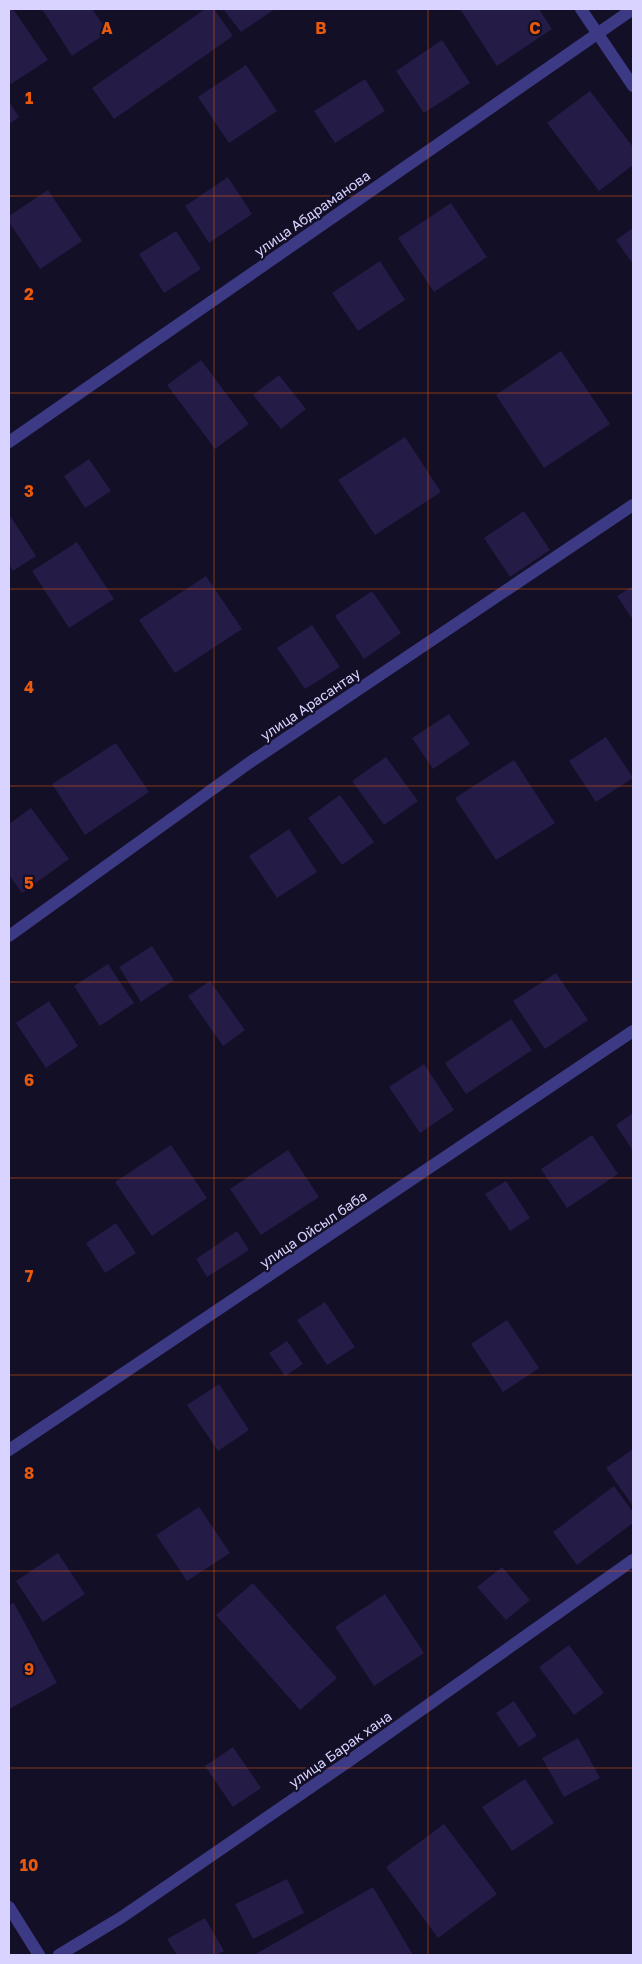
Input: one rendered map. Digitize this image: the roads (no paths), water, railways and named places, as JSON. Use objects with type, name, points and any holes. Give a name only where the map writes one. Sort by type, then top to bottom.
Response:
[{"type":"street","points":[[581,9],[633,86]]},
{"type":"street","name":"улица Абдраманова","points":[[9,442],[633,9]]},
{"type":"street","name":"улица Арасантау","points":[[9,936],[248,763],[633,505]]},
{"type":"street","name":"улица Ойсыл баба","points":[[9,1450],[633,1032]]},
{"type":"street","name":"улица Барак хана","points":[[59,1955],[130,1912],[349,1761],[633,1560]]},
{"type":"street","points":[[9,1907],[39,1955]]}]
